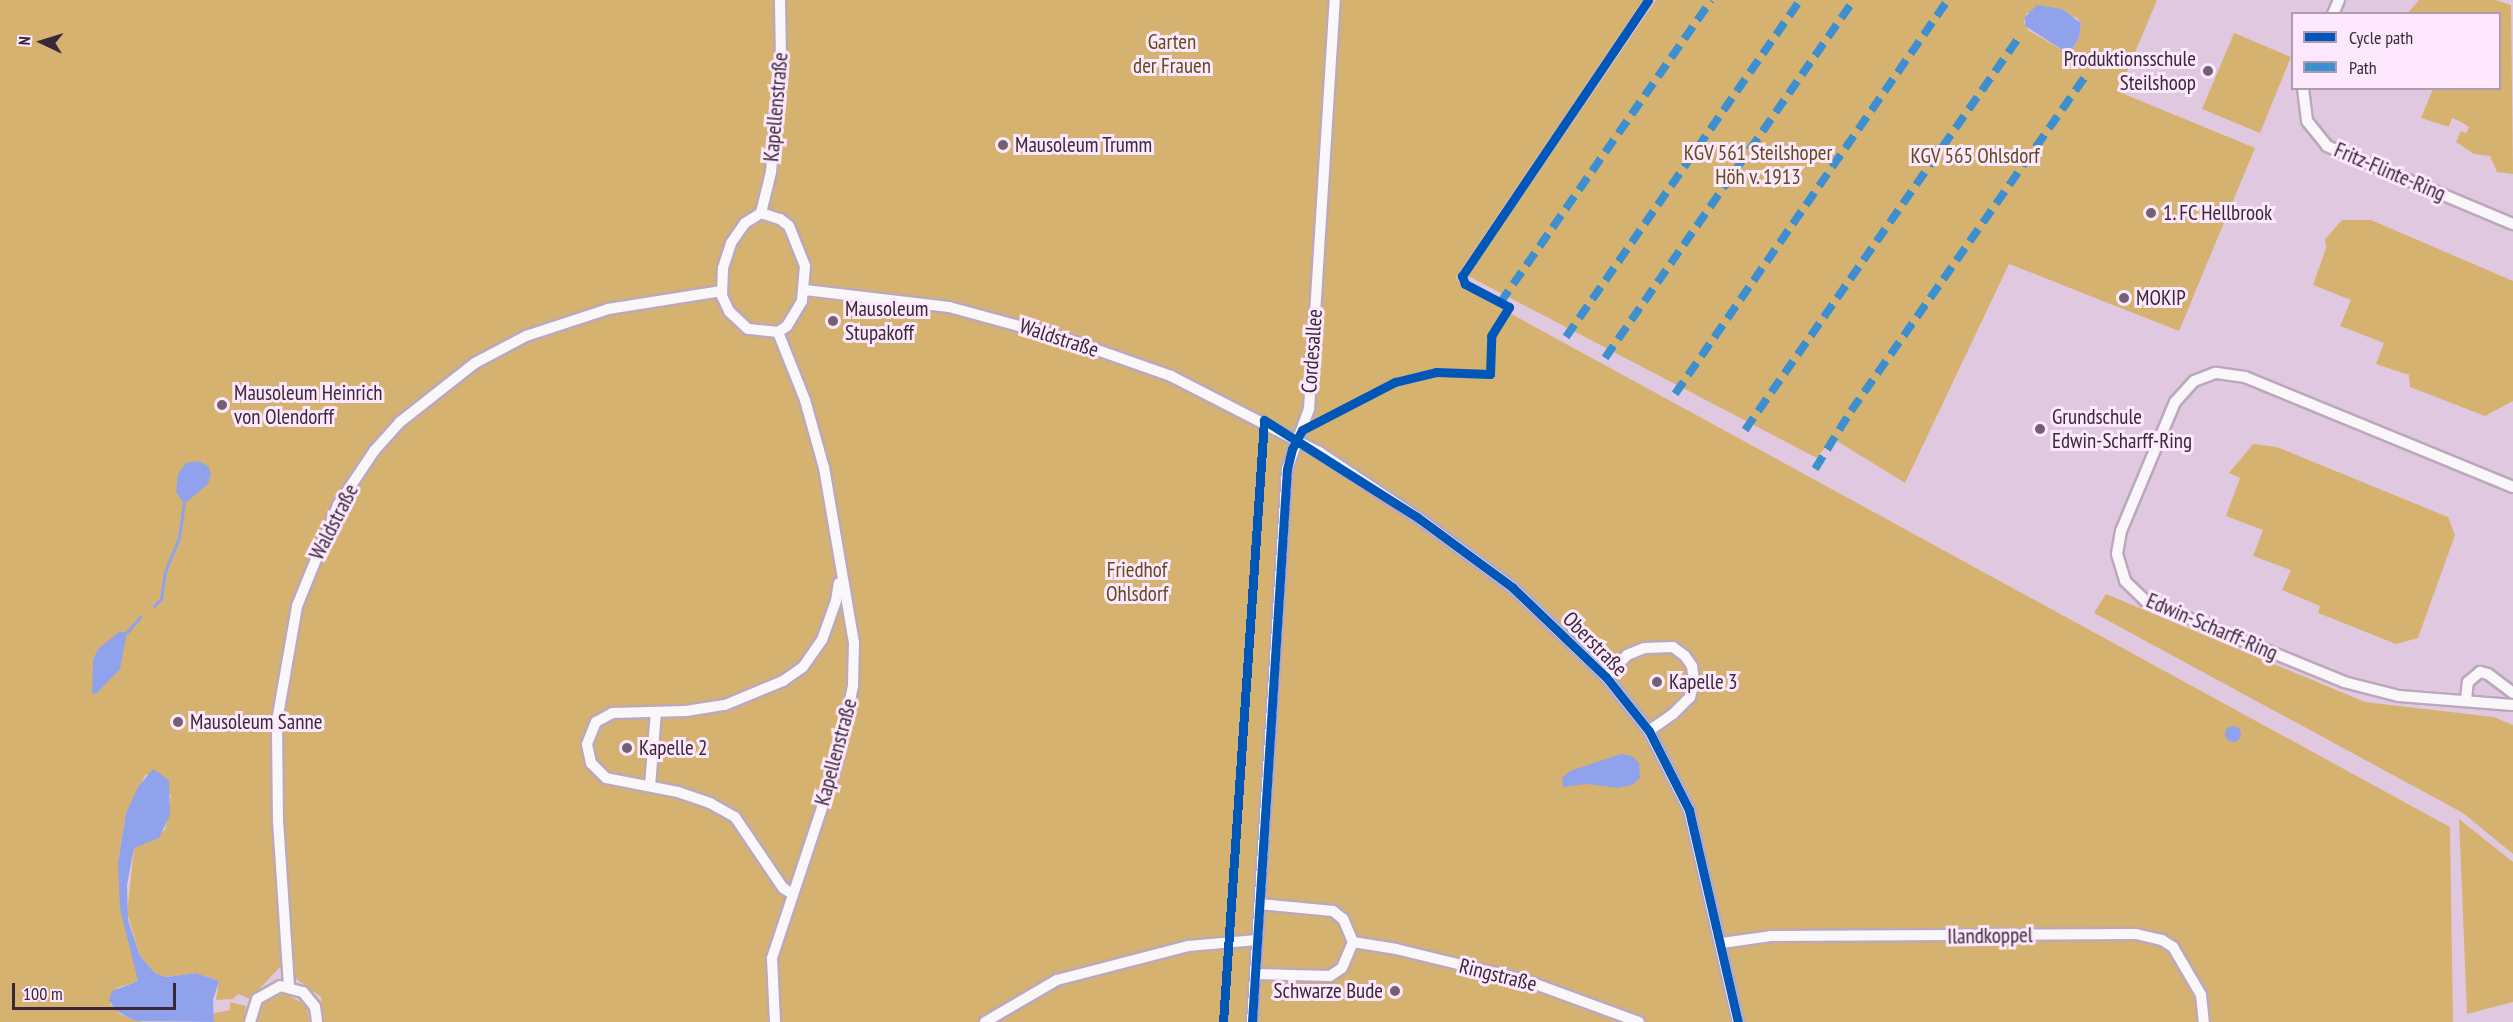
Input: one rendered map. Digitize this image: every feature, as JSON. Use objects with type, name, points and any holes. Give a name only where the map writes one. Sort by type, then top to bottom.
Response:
[{"type":"street","name":"Kapellenstraße","points":[[761,213],[771,172],[782,60],[780,0]]},
{"type":"street","name":"Cordesallee","points":[[1252,1022],[1287,469],[1309,409],[1335,0]]},
{"type":"street","name":"Fritz-Flinte-Ring","points":[[2304,90],[2307,121],[2327,146],[2513,224]]},
{"type":"street","points":[[761,213],[780,219],[799,244],[805,266],[805,290],[797,312],[778,332],[755,332],[743,325],[729,311],[722,291],[723,268],[730,243],[745,223],[761,213]]},
{"type":"street","name":"Waldstraße","points":[[805,290],[922,302],[1019,325],[1171,376],[1297,439]]},
{"type":"street","name":"Waldstraße","points":[[289,986],[278,822],[277,721],[297,606],[338,505],[374,451],[400,422],[475,363],[526,336],[608,309],[722,291]]},
{"type":"street","name":"Kapellenstraße","points":[[775,1022],[772,958],[791,893],[837,762],[848,716],[854,643],[841,571],[839,544],[817,441],[792,362],[778,332]]},
{"type":"street","name":"Edwin-Scharff-Ring","points":[[2513,487],[2245,376],[2215,373],[2194,381],[2175,402],[2118,542],[2122,576],[2136,594],[2152,604],[2358,687],[2413,698],[2513,705]]},
{"type":"street","name":"Oberstraße","points":[[1297,439],[1417,517],[1512,587],[1606,677],[1649,731],[1689,810],[1722,943],[1737,1017]]},
{"type":"street","name":"Kapellenstraße","points":[[791,893],[783,888],[735,817],[710,803],[650,786],[614,781],[600,774],[591,763],[587,744],[592,728],[606,715],[628,710],[656,712],[725,705],[783,681],[803,667],[825,630],[836,602],[841,571]]},
{"type":"street","name":"Oberstraße","points":[[1606,677],[1627,655],[1644,648],[1673,647],[1685,656],[1692,666],[1695,683],[1690,697],[1649,731]]},
{"type":"street","points":[[2466,700],[2468,682],[2480,672],[2488,674],[2513,693]]},
{"type":"street","points":[[650,786],[656,712]]},
{"type":"street","points":[[1255,974],[1330,976],[1346,962],[1353,942],[1350,930],[1333,911],[1259,904]]},
{"type":"street","name":"Ilandkoppel","points":[[1722,943],[1771,936],[1955,938],[2136,933],[2162,940],[2173,947],[2201,995],[2204,1022]]},
{"type":"street","points":[[985,1022],[1057,980],[1188,946],[1257,940]]},
{"type":"street","name":"Ringstraße","points":[[1353,942],[1396,949],[1527,981],[1639,1022]]},
{"type":"street","points":[[250,1022],[252,1007],[263,993],[289,986],[310,999],[317,1022]]},
{"type":"green space","name":"Friedhof Ohlsdorf","points":[[0,0],[1643,0],[1456,277],[1462,287],[2450,827],[2453,1022],[324,1022],[321,997],[280,967],[250,999],[238,994],[233,999],[216,1000],[219,981],[196,973],[166,977],[155,973],[140,956],[127,913],[134,848],[165,830],[171,795],[146,774],[126,813],[118,862],[134,954],[139,975],[138,981],[117,988],[110,1004],[120,1014],[143,1022],[0,1022]]},
{"type":"green space","points":[[1656,0],[2157,0],[2124,79],[2124,94],[2255,148],[2179,331],[2009,264],[1905,483],[1832,438],[1817,458],[1468,276]],"holes":[[[2027,13],[2076,17],[2081,23],[2079,38],[2069,54],[2028,30],[2024,22]]]},
{"type":"green space","points":[[2419,0],[2495,0],[2511,5],[2513,174],[2497,172],[2490,156],[2474,154],[2456,142],[2461,131],[2466,133],[2469,127],[2461,122],[2452,118],[2449,127],[2421,118],[2433,90],[2501,90],[2501,12],[2409,12]]},
{"type":"green space","points":[[2234,33],[2291,57],[2260,133],[2202,109]]},
{"type":"green space","points":[[2342,220],[2371,220],[2513,281],[2513,401],[2485,416],[2410,387],[2409,375],[2376,364],[2384,343],[2340,326],[2351,300],[2313,285],[2326,248],[2325,239]]},
{"type":"green space","points":[[2253,444],[2277,447],[2448,517],[2455,535],[2418,638],[2396,644],[2318,613],[2320,606],[2282,590],[2291,570],[2253,556],[2263,530],[2226,516],[2240,478],[2229,473]]},
{"type":"green space","points":[[2106,594],[2365,702],[2494,717],[2513,725],[2513,854],[2463,813],[2094,613]]},
{"type":"green space","points":[[2459,819],[2513,862],[2513,1002],[2467,1014]]},
{"type":"green space","points":[[284,993],[306,1005],[310,1022],[257,1022],[262,1004]]},
{"type":"green space","points":[[230,1002],[246,1006],[243,1022],[214,1022],[214,1013],[230,1010]]},
{"type":"water","points":[[2037,5],[2062,9],[2081,23],[2079,38],[2069,54],[2025,26],[2025,17]]},
{"type":"water","points":[[199,461],[208,466],[211,474],[208,484],[184,504],[176,492],[178,474],[186,463]]},
{"type":"water","points":[[119,632],[127,632],[120,669],[96,694],[92,693],[93,660],[98,649]]},
{"type":"water","points":[[2230,726],[2236,726],[2241,734],[2239,740],[2230,742],[2225,737],[2225,731]]},
{"type":"water","points":[[1621,754],[1632,756],[1639,763],[1640,778],[1632,785],[1618,788],[1587,784],[1563,787],[1562,778],[1570,771]]},
{"type":"water","points":[[153,769],[169,780],[170,815],[159,838],[134,848],[127,885],[128,920],[140,956],[155,973],[166,977],[196,973],[219,981],[213,1000],[214,1022],[135,1021],[115,1010],[109,1000],[112,991],[138,981],[120,909],[118,862],[126,813],[138,787]]},
{"type":"waterway","points":[[154,606],[161,599],[165,572],[179,538],[184,504]]},
{"type":"waterway","points":[[127,632],[140,617]]},
{"type":"marked path","points":[[1500,303],[1711,0]]},
{"type":"marked path","points":[[1566,337],[1800,0]]},
{"type":"marked path","points":[[1605,358],[1854,0]]},
{"type":"marked path","points":[[1675,394],[1947,1]]},
{"type":"marked path","points":[[1745,430],[2020,36]]},
{"type":"marked path","points":[[1815,469],[1851,411],[2087,74]]},
{"type":"cycle path","points":[[1252,1022],[1287,469],[1292,449],[1302,430],[1395,382],[1436,372],[1490,374],[1491,336],[1509,307],[1465,284],[1462,276],[1648,0]]},
{"type":"cycle path","points":[[1223,1022],[1264,420],[1417,517],[1512,587],[1606,677],[1649,731],[1689,810],[1738,1022]]},
{"type":"place","name":"Produktionsschule Steilshoop","points":[[2208,71]]},
{"type":"place","name":"Mausoleum Trumm","points":[[1003,145]]},
{"type":"place","name":"1. FC Hellbrook","points":[[2151,213]]},
{"type":"place","name":"MOKIP","points":[[2124,298]]},
{"type":"place","name":"Mausoleum Stupakoff","points":[[833,321]]},
{"type":"place","name":"Mausoleum Heinrich von Olendorff","points":[[222,405]]},
{"type":"place","name":"Grundschule Edwin-Scharff-Ring","points":[[2040,429]]},
{"type":"place","name":"Kapelle 3","points":[[1657,682]]},
{"type":"place","name":"Mausoleum Sanne","points":[[178,722]]},
{"type":"place","name":"Kapelle 2","points":[[627,748]]},
{"type":"place","name":"Schwarze Bude","points":[[1395,991]]},
{"type":"park label","name":"Garten der Frauen","points":[[1172,54]]},
{"type":"park label","name":"KGV 565 Ohlsdorf","points":[[1975,156]]},
{"type":"park label","name":"KGV 561 Steilshoper Höh v. 1913","points":[[1758,165]]}]
